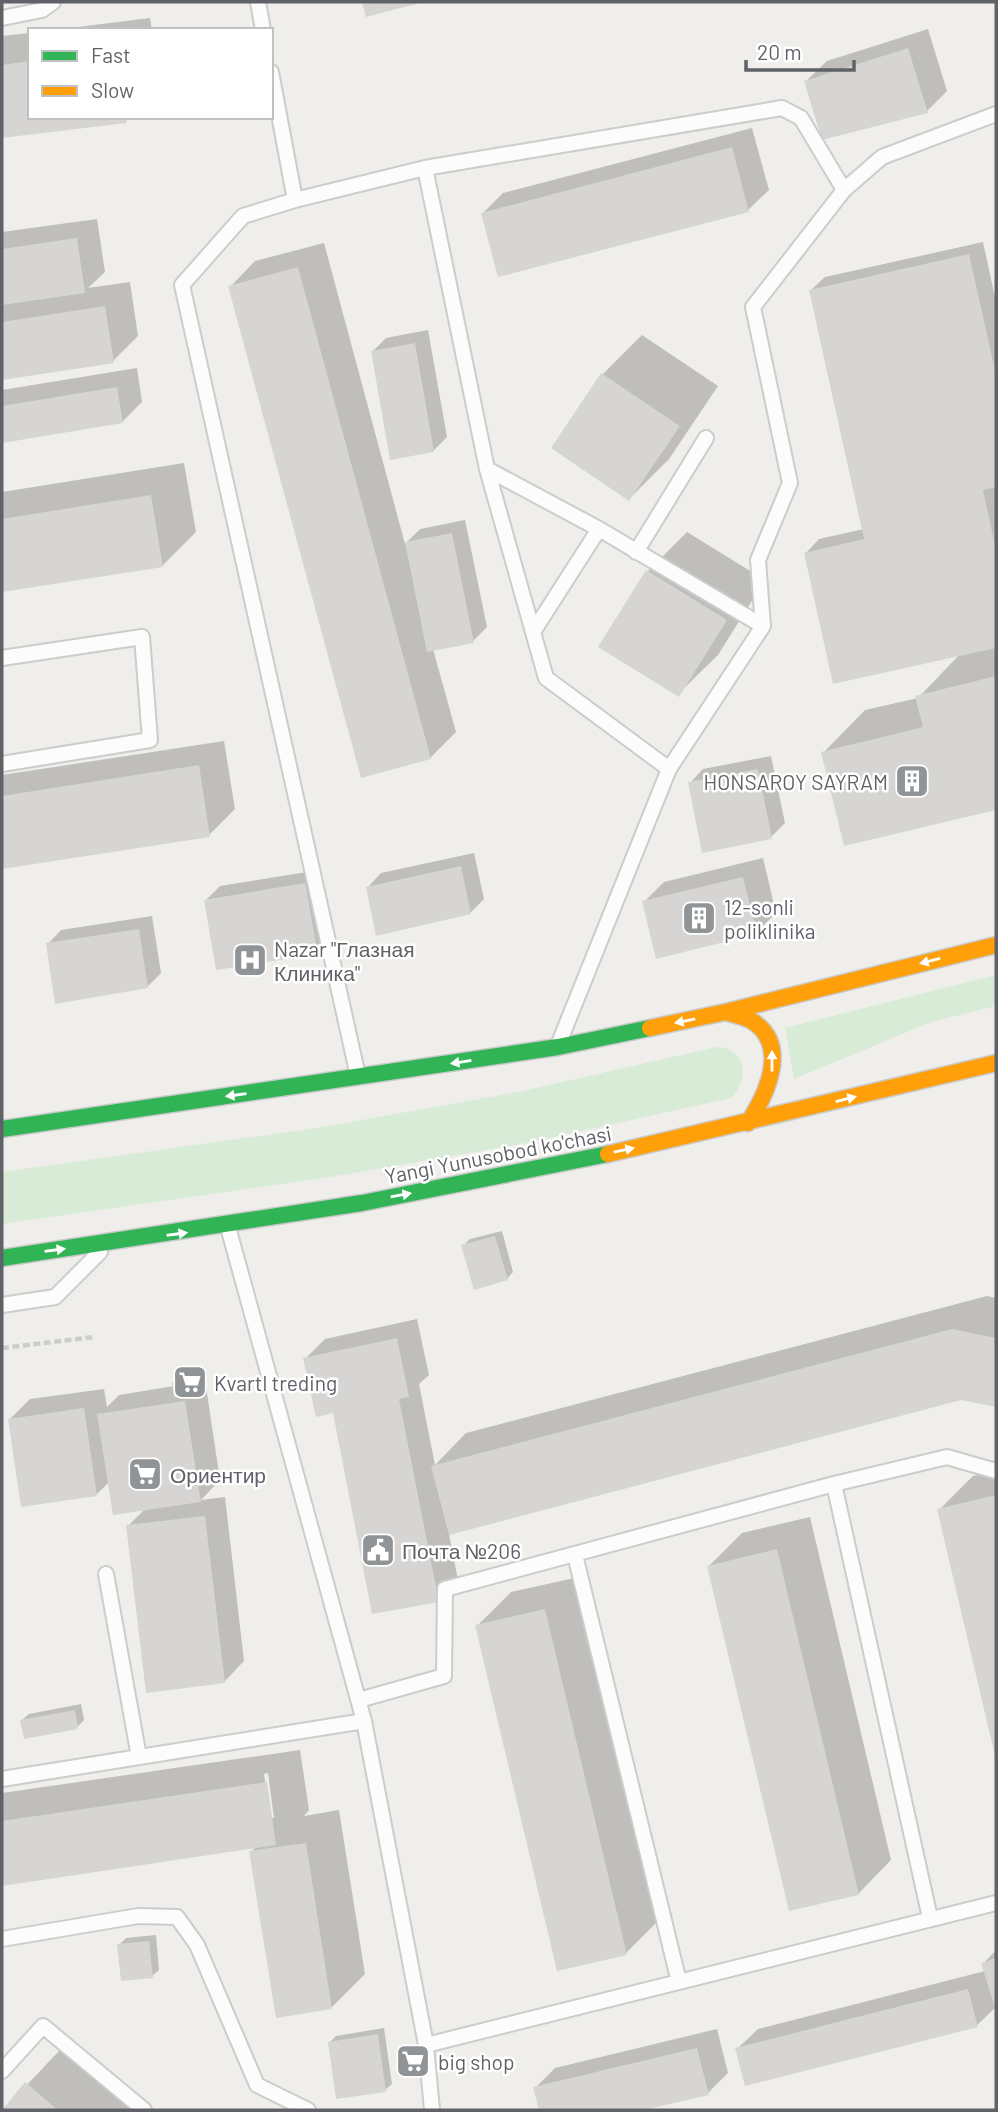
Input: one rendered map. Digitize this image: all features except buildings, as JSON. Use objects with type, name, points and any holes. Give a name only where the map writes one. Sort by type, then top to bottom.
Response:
[{"type":"main road","points":[[2,1129],[558,1047],[726,1012],[996,945]]},
{"type":"main road","points":[[726,1012],[752,1021],[766,1033],[772,1045],[772,1075],[768,1089],[760,1107],[748,1123]]},
{"type":"main road","name":"Yangi Yunusobod ko'chasi","points":[[2,1258],[228,1227],[482,1181],[748,1123],[996,1063]]},
{"type":"lane","points":[[2,18],[42,10],[53,2]]},
{"type":"lane","points":[[258,2],[263,28]]},
{"type":"lane","points":[[273,83],[295,200]]},
{"type":"lane","points":[[358,1077],[182,285],[243,216],[295,200],[425,168],[782,108],[801,117],[844,190]]},
{"type":"lane","points":[[558,1047],[669,769],[764,626],[758,560],[790,483],[752,307],[844,190],[882,158],[996,114]]},
{"type":"lane","points":[[425,168],[487,469],[546,678],[669,769]]},
{"type":"lane","points":[[636,552],[706,438]]},
{"type":"lane","points":[[487,469],[599,529],[764,626]]},
{"type":"lane","points":[[533,632],[599,529]]},
{"type":"lane","points":[[2,658],[142,637],[150,740],[2,765]]},
{"type":"lane","points":[[228,1227],[365,1721],[426,2045],[432,2110]]},
{"type":"lane","points":[[2,1305],[55,1297],[109,1243]]},
{"type":"lane","points":[[359,1700],[444,1676],[445,1589],[834,1484],[947,1457],[996,1471]]},
{"type":"lane","points":[[834,1484],[930,1918]]},
{"type":"lane","points":[[575,1555],[679,1982]]},
{"type":"lane","points":[[106,1574],[139,1757]]},
{"type":"lane","points":[[2,1779],[365,1721]]},
{"type":"lane","points":[[426,2045],[996,1903]]},
{"type":"lane","points":[[2,1939],[138,1916],[177,1917],[197,1945],[257,2085],[308,2110]]},
{"type":"lane","points":[[2,2071],[43,2026],[144,2110]]},
{"type":"path","points":[[2,1348],[94,1337]]},
{"type":"green space","points":[[996,975],[996,1006],[931,1022],[794,1079],[785,1028]]},
{"type":"green space","points":[[717,1047],[734,1053],[742,1066],[741,1083],[731,1098],[527,1143],[324,1178],[2,1224],[2,1172],[317,1128],[518,1092]]},
{"type":"traffic: fast","points":[[2,1129],[558,1047],[650,1028]]},
{"type":"traffic: fast","points":[[2,1258],[362,1203],[608,1154]]},
{"type":"traffic: slow","points":[[650,1028],[726,1012],[996,945]]},
{"type":"traffic: slow","points":[[726,1012],[752,1021],[764,1031],[770,1043],[772,1056],[768,1084],[748,1123]]},
{"type":"traffic: slow","points":[[608,1154],[996,1063]]},
{"type":"place","name":"HONSAROY SAYRAM","points":[[912,781]]},
{"type":"place","name":"12-sonli poliklinika","points":[[699,918]]},
{"type":"place","name":"Nazar \"Глазная Клиника\"","points":[[250,960]]},
{"type":"place","name":"Kvartl treding","points":[[190,1382]]},
{"type":"place","name":"Ориентир","points":[[145,1474]]},
{"type":"place","name":"Почта №206","points":[[378,1550]]},
{"type":"place","name":"big shop","points":[[413,2061]]}]
